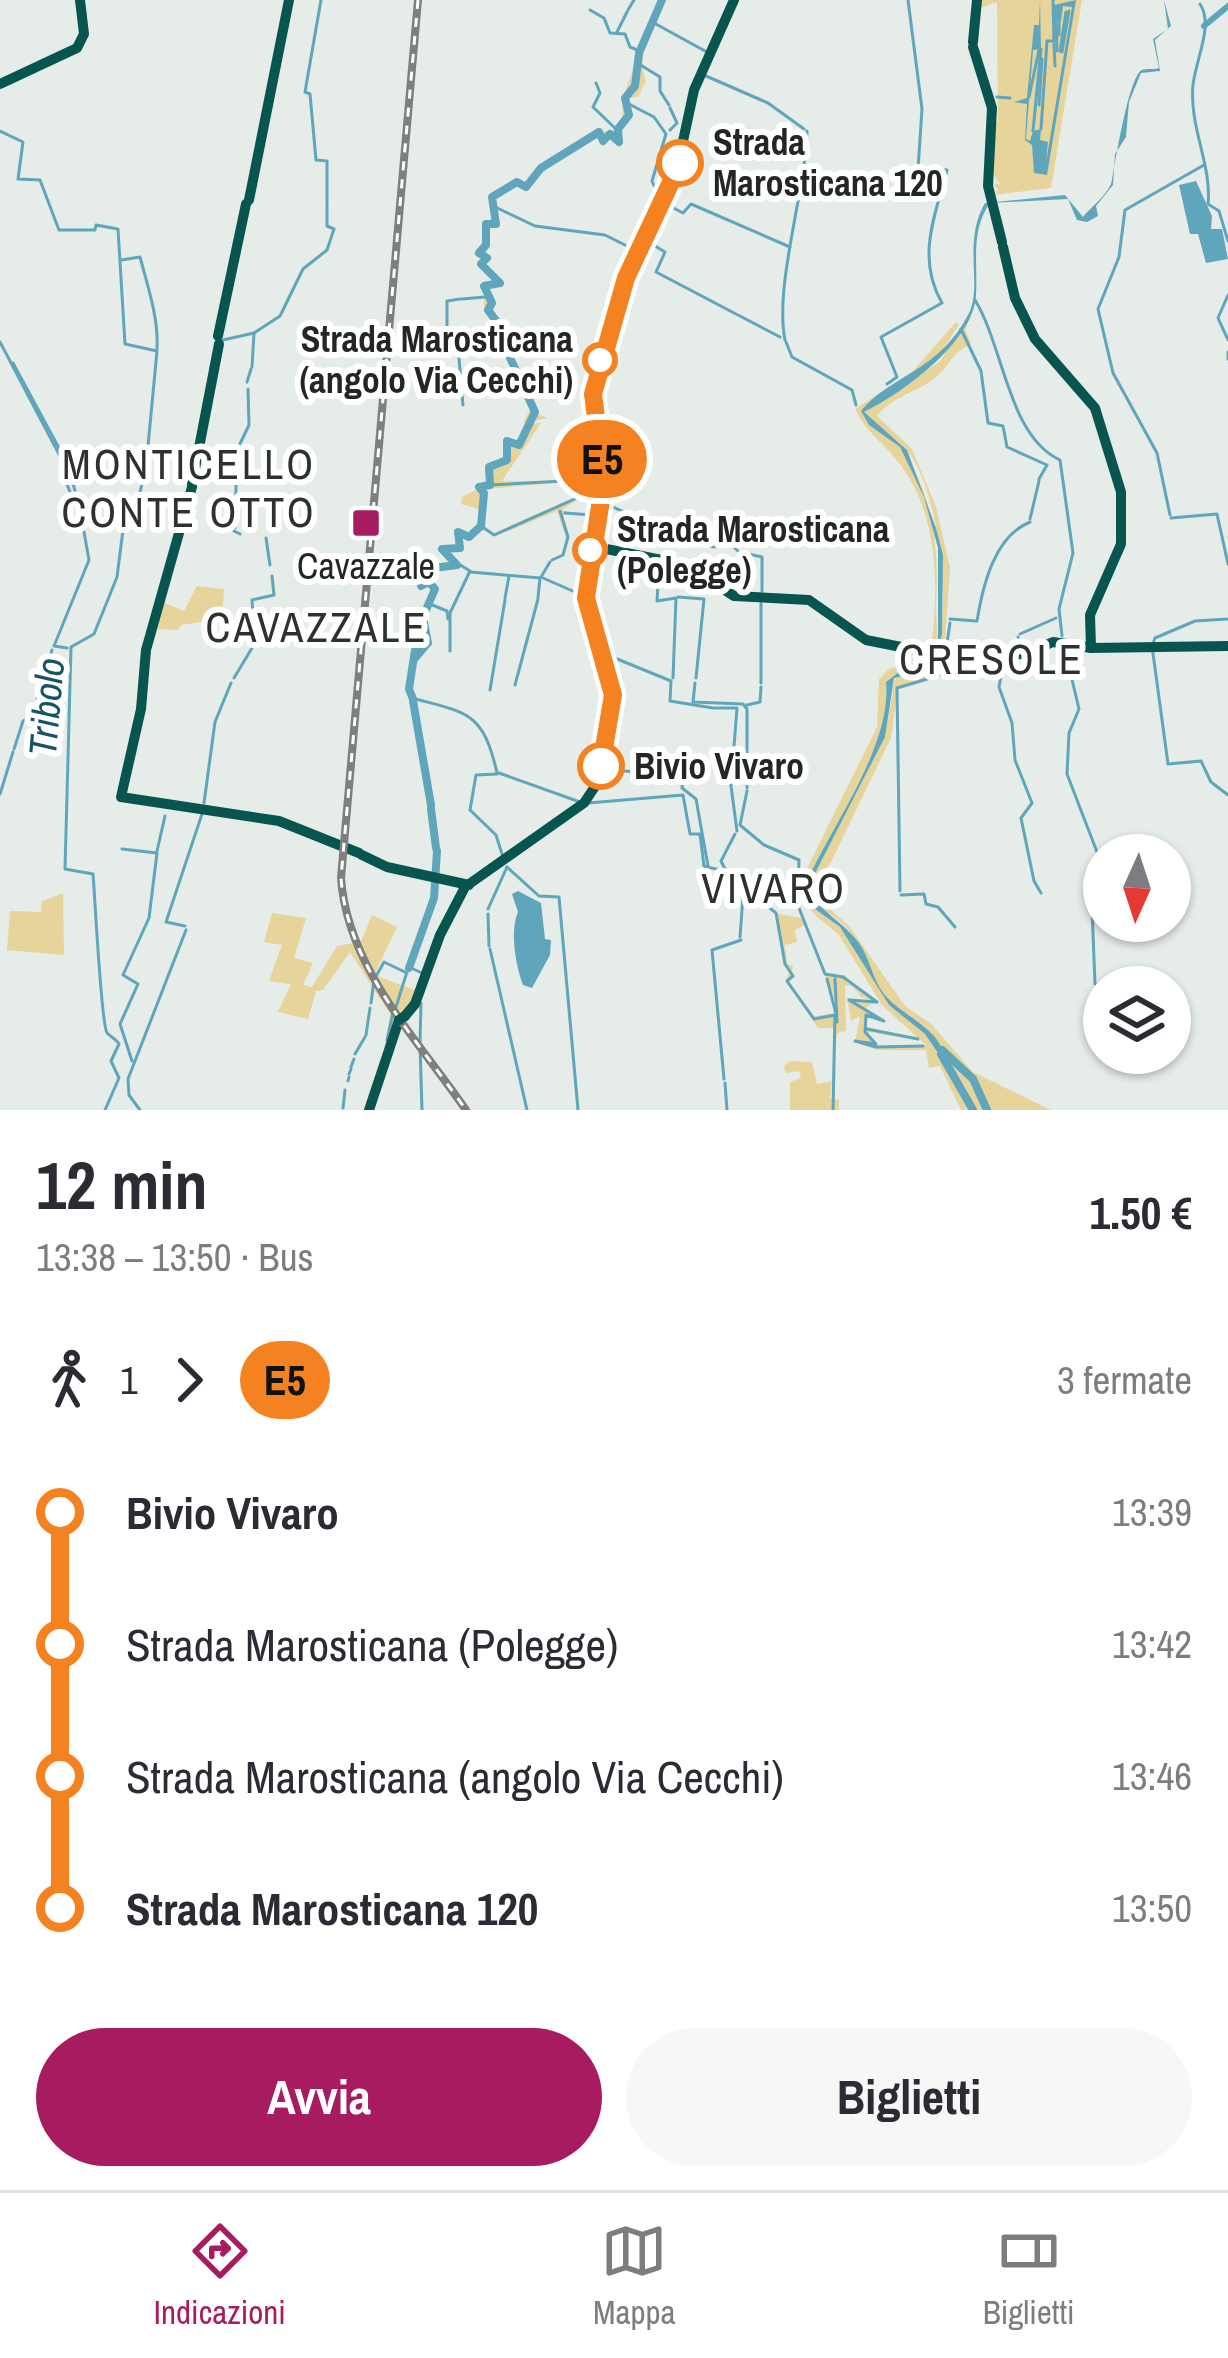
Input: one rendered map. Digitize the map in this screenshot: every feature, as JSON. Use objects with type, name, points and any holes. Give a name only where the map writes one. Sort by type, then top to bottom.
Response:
[{"type":"main road","points":[[0,84],[79,46],[84,34],[80,0]]},
{"type":"main road","points":[[289,0],[193,487],[146,658],[141,710],[121,797],[279,821],[388,867],[435,877],[466,890]]},
{"type":"main road","points":[[369,1110],[402,1018],[466,890],[592,794],[613,695],[590,612],[591,546],[604,480],[592,413],[620,295],[673,188],[694,90],[734,0]]},
{"type":"main road","points":[[977,0],[974,45],[992,108],[989,190],[1001,245],[1032,335],[1093,405],[1120,492],[1123,530],[1119,552],[1090,615],[1091,648]]},
{"type":"main road","points":[[591,546],[684,564],[734,596],[809,600],[866,640],[937,653],[989,659],[1062,643],[1091,648],[1228,646]]},
{"type":"shaded area","points":[[659,0],[664,0],[644,52],[646,81],[638,97],[629,98],[632,119],[620,128],[619,143],[609,138],[601,143],[596,136],[541,170],[526,189],[518,184],[492,198],[497,225],[488,230],[485,244],[485,224],[494,225],[491,196],[515,178],[525,182],[566,149],[591,136],[612,131],[622,120],[623,97]]},
{"type":"shaded area","points":[[978,0],[1082,0],[1051,188],[993,195],[998,190],[993,183],[1001,185],[990,171],[993,123],[998,122],[997,2],[978,9]]},
{"type":"shaded area","points":[[485,245],[483,253],[489,258],[484,264],[501,282],[499,286],[486,287],[499,324],[487,344],[494,336],[503,338],[537,414],[548,418],[523,423],[531,408],[508,356],[499,339],[492,350],[484,345],[496,323],[484,307],[484,284],[499,283],[480,266],[484,259],[478,254]]},
{"type":"shaded area","points":[[971,316],[965,329],[971,344],[936,377],[877,416],[912,449],[936,507],[950,568],[944,655],[980,660],[979,679],[954,673],[898,688],[891,738],[831,862],[816,882],[820,900],[849,926],[905,1006],[931,1024],[973,1072],[1051,1110],[990,1110],[973,1073],[969,1081],[984,1110],[961,1110],[940,1066],[929,1068],[926,1050],[877,1050],[855,1042],[860,1016],[851,1021],[847,998],[875,1002],[865,1008],[885,1023],[867,1015],[865,1027],[919,1040],[869,1032],[878,1046],[926,1045],[882,1005],[839,935],[816,916],[798,891],[799,903],[797,895],[784,893],[785,885],[800,883],[877,727],[879,679],[889,669],[929,659],[935,586],[924,511],[902,467],[855,409],[912,372],[956,322],[959,325],[934,362],[861,410],[869,422],[901,449],[921,484],[932,523],[936,564],[937,644],[929,667],[899,672],[886,682],[885,707],[869,760],[804,888],[815,909],[840,927],[889,1005],[925,1034],[943,1061],[936,1039],[883,993],[852,934],[820,905],[808,887],[885,737],[895,678],[932,670],[939,648],[943,590],[936,525],[918,469],[896,439],[864,412],[939,362]]},
{"type":"shaded area","points":[[541,423],[502,481],[565,482],[487,489],[482,509],[485,527],[494,534],[589,492],[562,510],[571,513],[563,515],[569,537],[564,556],[551,559],[563,554],[566,537],[557,511],[496,536],[481,529],[469,538],[457,535],[459,530],[470,535],[481,525],[478,509],[461,504],[462,497],[488,484],[488,467],[507,459],[507,440],[516,448],[528,424]]},
{"type":"shaded area","points":[[197,586],[224,589],[222,619],[181,625],[178,630],[158,629],[162,602],[184,611]]},
{"type":"shaded area","points":[[63,893],[64,955],[7,950],[10,911],[41,912],[42,901]]},
{"type":"shaded area","points":[[751,893],[778,914],[802,918],[801,912],[825,972],[831,977],[845,975],[852,986],[845,985],[846,1031],[837,1033],[834,1055],[835,1028],[818,1028],[786,982],[790,968],[785,965],[776,914]],"holes":[[[805,925],[835,1000],[834,1013],[811,1017],[789,983],[793,966],[787,964],[785,945],[797,942],[795,930]]]},
{"type":"shaded area","points":[[272,913],[306,918],[294,958],[313,963],[303,985],[312,987],[337,946],[354,943],[358,949],[372,915],[397,927],[374,975],[420,992],[384,1050],[390,1014],[350,952],[323,990],[316,991],[308,1019],[278,1012],[291,984],[269,981],[282,945],[264,942]]},
{"type":"shaded area","points":[[790,1061],[812,1062],[817,1084],[832,1081],[830,1098],[839,1100],[839,1110],[790,1110],[790,1082],[801,1078],[799,1071],[786,1073],[784,1066]]},
{"type":"water","points":[[1040,0],[1041,49],[1033,50],[1026,139],[1030,141],[1033,131],[1041,129],[1040,140],[1048,142],[1046,162],[1072,7],[1063,6],[1061,21],[1054,21],[1054,5],[1076,0],[1047,175],[1034,173],[1032,145],[1025,140],[1027,104],[1014,102],[1027,98],[1034,25],[1039,25]]},
{"type":"water","points":[[1166,30],[1155,40],[1160,71],[1141,73],[1129,102],[1126,137],[1117,150],[1132,87],[1142,70],[1159,68],[1153,39]]},
{"type":"water","points":[[1114,168],[1113,185],[1096,206],[1098,216],[1087,222],[1077,220],[1068,199],[990,203],[976,248],[976,295],[963,330],[916,379],[864,412],[907,450],[936,528],[943,555],[942,634],[932,670],[894,678],[885,737],[808,887],[859,943],[884,994],[938,1041],[944,1062],[925,1034],[889,1005],[840,927],[815,909],[804,888],[869,760],[885,707],[886,682],[899,672],[929,667],[938,644],[938,548],[924,497],[900,447],[869,425],[861,411],[944,348],[969,313],[975,233],[985,203],[1065,195],[1083,217],[1108,190]]},
{"type":"water","points":[[1196,181],[1212,216],[1211,229],[1222,229],[1228,259],[1206,263],[1198,234],[1190,234],[1179,185]]},
{"type":"water","points":[[518,891],[541,903],[545,939],[551,940],[550,955],[532,988],[523,985],[516,957],[518,912],[512,894]]},
{"type":"waterway","points":[[321,0],[305,92],[310,94],[316,160],[327,161],[327,204]]},
{"type":"waterway","points":[[628,10],[634,0]]},
{"type":"waterway","points":[[413,699],[409,689],[415,650],[428,643],[423,617],[435,589],[429,582],[421,586],[419,576],[426,569],[457,565],[442,549],[460,548],[458,532],[469,537],[481,526],[484,493],[479,487],[490,485],[489,467],[507,460],[507,441],[519,445],[535,412],[501,338],[494,337],[490,347],[485,345],[497,322],[488,310],[492,303],[484,286],[500,283],[481,264],[487,258],[479,253],[486,245],[486,224],[496,224],[492,197],[517,182],[526,187],[541,168],[599,132],[603,141],[610,134],[619,142],[618,129],[629,115],[625,98],[635,86],[639,53],[662,0]]},
{"type":"waterway","points":[[887,384],[897,377],[881,337],[942,303],[929,253],[947,170],[918,169],[922,109],[908,0]]},
{"type":"waterway","points":[[1041,129],[1047,41],[1054,41],[1053,0]]},
{"type":"waterway","points":[[1200,4],[1205,32],[1193,85],[1194,116],[1208,204],[1219,211],[1228,241]]},
{"type":"waterway","points":[[1204,26],[1228,6]]},
{"type":"waterway","points":[[590,10],[604,18],[610,33],[625,34],[630,47],[640,51]]},
{"type":"waterway","points":[[1062,52],[1069,11]]},
{"type":"waterway","points":[[617,32],[627,12]]},
{"type":"waterway","points":[[1060,51],[1066,12]]},
{"type":"waterway","points":[[1056,21],[1057,51]]},
{"type":"waterway","points":[[1059,21],[1059,35]]},
{"type":"waterway","points":[[654,23],[705,51]]},
{"type":"waterway","points":[[1054,44],[1055,66]]},
{"type":"waterway","points":[[1033,131],[1041,49]]},
{"type":"waterway","points":[[1029,97],[1039,50]]},
{"type":"waterway","points":[[1039,105],[1042,59]]},
{"type":"waterway","points":[[639,64],[660,77],[660,91],[669,105]]},
{"type":"waterway","points":[[706,76],[768,103],[804,129]]},
{"type":"waterway","points":[[596,83],[600,93],[593,107],[618,131]]},
{"type":"waterway","points":[[997,97],[1010,98]]},
{"type":"waterway","points":[[625,102],[654,117],[666,134],[652,181],[661,201]]},
{"type":"waterway","points":[[670,108],[677,123],[670,130]]},
{"type":"waterway","name":"Tribolo","points":[[0,131],[23,142],[18,179],[40,180],[59,230],[95,230],[96,225],[118,229],[125,344],[157,351],[146,467],[136,509],[124,522],[117,577],[94,634],[71,647],[65,869],[93,874],[105,1024],[119,1044],[111,1061],[119,1078],[105,1110]]},
{"type":"waterway","points":[[785,340],[784,292],[807,131]]},
{"type":"waterway","points":[[1170,515],[1157,453],[1113,373],[1098,309],[1119,257],[1125,210],[1204,165]]},
{"type":"waterway","points":[[670,206],[683,213],[691,204],[790,247]]},
{"type":"waterway","points":[[491,205],[535,226],[605,235],[635,250]]},
{"type":"waterway","points":[[254,333],[280,316],[303,269],[327,250],[334,229],[327,226],[327,206]]},
{"type":"waterway","points":[[650,243],[665,252],[656,272],[736,314]]},
{"type":"waterway","points":[[121,260],[140,257],[155,315],[157,349]]},
{"type":"waterway","points":[[1228,295],[1218,318],[1228,340]]},
{"type":"waterway","points":[[462,299],[485,297]]},
{"type":"waterway","points":[[435,344],[447,344],[447,301],[460,299]]},
{"type":"waterway","points":[[975,300],[1018,411],[1043,448],[1060,460],[1073,553],[1059,609],[1062,636]]},
{"type":"waterway","points":[[738,315],[780,337]]},
{"type":"waterway","points":[[961,329],[981,371],[988,423],[1003,426],[1007,447],[1047,465],[1039,479]]},
{"type":"waterway","points":[[223,340],[254,333],[252,367]]},
{"type":"waterway","points":[[0,342],[61,458]]},
{"type":"waterway","points":[[786,342],[792,357],[852,390],[856,405]]},
{"type":"waterway","points":[[463,405],[458,347],[469,346]]},
{"type":"waterway","points":[[472,346],[486,346]]},
{"type":"waterway","points":[[1228,352],[1228,359]]},
{"type":"waterway","points":[[13,363],[67,463]]},
{"type":"waterway","points":[[247,382],[251,369]]},
{"type":"waterway","points":[[235,528],[237,450],[249,425],[248,389]]},
{"type":"waterway","points":[[65,479],[77,510]]},
{"type":"waterway","points":[[490,485],[600,479]]},
{"type":"waterway","points":[[72,480],[81,513]]},
{"type":"waterway","points":[[1030,519],[1039,481]]},
{"type":"waterway","points":[[481,526],[494,535],[588,493],[594,500]]},
{"type":"waterway","points":[[604,503],[682,538]]},
{"type":"waterway","points":[[552,560],[563,555],[568,537],[560,511]]},
{"type":"waterway","points":[[565,513],[591,515]]},
{"type":"waterway","points":[[1171,518],[1217,514],[1228,564]]},
{"type":"waterway","points":[[67,648],[54,646],[89,560],[81,515]]},
{"type":"waterway","points":[[977,621],[999,550],[1030,522]]},
{"type":"waterway","points":[[234,531],[240,534]]},
{"type":"waterway","points":[[266,538],[270,565]]},
{"type":"waterway","points":[[685,538],[714,547],[725,539],[739,552],[762,557],[762,591]]},
{"type":"waterway","points":[[541,577],[550,562]]},
{"type":"waterway","points":[[450,651],[450,613],[470,571],[457,563]]},
{"type":"waterway","points":[[659,566],[657,601],[676,598],[673,678]]},
{"type":"waterway","points":[[471,572],[540,578],[538,597]]},
{"type":"waterway","points":[[255,646],[252,600],[274,595],[272,576]]},
{"type":"waterway","points":[[505,598],[509,576]]},
{"type":"waterway","points":[[543,578],[575,592],[591,628],[591,645],[599,651]]},
{"type":"waterway","points":[[678,597],[704,599],[696,678]]},
{"type":"waterway","points":[[515,685],[538,599]]},
{"type":"waterway","points":[[490,690],[505,600]]},
{"type":"waterway","points":[[761,603],[761,683]]},
{"type":"waterway","points":[[430,604],[447,611],[448,619]]},
{"type":"waterway","points":[[1020,634],[1056,618]]},
{"type":"waterway","points":[[950,619],[976,621]]},
{"type":"waterway","points":[[1228,619],[1195,621],[1155,638],[1152,646],[1168,764],[1201,761],[1211,782],[1228,795]]},
{"type":"waterway","points":[[946,650],[950,623]]},
{"type":"waterway","points":[[1018,637],[1022,650]]},
{"type":"waterway","points":[[414,661],[428,644]]},
{"type":"waterway","points":[[1064,646],[1079,709],[1069,733],[1067,774],[1102,865],[1092,908],[1094,966]]},
{"type":"waterway","points":[[234,678],[252,648]]},
{"type":"waterway","points":[[14,749],[23,721],[32,716],[52,650]]},
{"type":"waterway","points":[[605,654],[671,681],[670,701],[713,708]]},
{"type":"waterway","points":[[937,675],[944,661]]},
{"type":"waterway","points":[[1004,661],[999,687],[1012,723],[1015,760],[1032,803],[1021,818],[1034,881],[1041,893]]},
{"type":"waterway","points":[[900,891],[897,688],[934,677]]},
{"type":"waterway","points":[[204,803],[215,722],[231,683]]},
{"type":"waterway","points":[[695,683],[693,702],[743,704],[747,709],[747,788]]},
{"type":"waterway","points":[[747,705],[760,702],[761,687]]},
{"type":"waterway","points":[[412,698],[470,718],[486,737],[497,773]]},
{"type":"waterway","points":[[413,701],[431,805]]},
{"type":"waterway","points":[[715,708],[737,708],[731,785]]},
{"type":"waterway","points":[[0,794],[13,752]]},
{"type":"waterway","points":[[606,769],[644,773]]},
{"type":"waterway","points":[[499,773],[580,802]]},
{"type":"waterway","points":[[497,774],[476,775],[470,810],[496,835],[503,857]]},
{"type":"waterway","points":[[648,774],[683,778],[682,788],[696,799],[708,866]]},
{"type":"waterway","points":[[731,786],[737,831]]},
{"type":"waterway","points":[[747,791],[740,825],[764,845],[799,860],[798,883]]},
{"type":"waterway","points":[[588,803],[683,795],[690,834],[700,834],[704,866],[735,874],[738,886],[749,893]]},
{"type":"waterway","points":[[431,809],[436,848]]},
{"type":"waterway","points":[[185,926],[166,922],[202,814]]},
{"type":"waterway","points":[[157,851],[165,816]]},
{"type":"waterway","points":[[726,871],[721,861],[735,834]]},
{"type":"waterway","points":[[122,849],[157,853],[149,918],[123,975],[138,984],[120,1024],[132,1061]]},
{"type":"waterway","points":[[409,968],[434,898],[437,851]]},
{"type":"waterway","points":[[507,867],[539,896],[559,897],[578,1110]]},
{"type":"waterway","points":[[488,909],[507,867]]},
{"type":"waterway","points":[[798,886],[799,908],[825,974],[843,977],[877,1002],[849,1000],[884,1021],[866,1015],[865,1032],[876,1044],[855,1041],[876,1047],[923,1046]]},
{"type":"waterway","points":[[752,894],[776,913],[785,964],[793,976],[787,981],[814,1019],[835,1015],[833,1110]]},
{"type":"waterway","points":[[901,895],[924,894],[926,904],[938,907],[955,927]]},
{"type":"waterway","points":[[740,937],[743,896]]},
{"type":"waterway","points":[[488,914],[489,946]]},
{"type":"waterway","points":[[140,1110],[129,1095],[128,1079],[186,930]]},
{"type":"waterway","points":[[724,1079],[712,950],[741,940]]},
{"type":"waterway","points":[[490,949],[527,1110]]},
{"type":"waterway","points":[[375,978],[384,962],[407,973]]},
{"type":"waterway","points":[[411,968],[422,973]]},
{"type":"waterway","points":[[396,1007],[406,975]]},
{"type":"waterway","points":[[827,979],[836,1014]]},
{"type":"waterway","points":[[835,979],[837,1022]]},
{"type":"waterway","points":[[371,1003],[374,980]]},
{"type":"waterway","points":[[420,1043],[421,1003]]},
{"type":"waterway","points":[[366,1035],[370,1008]]},
{"type":"waterway","points":[[387,1040],[394,1009]]},
{"type":"waterway","points":[[867,1029],[918,1039]]},
{"type":"waterway","points":[[355,1054],[365,1037]]},
{"type":"waterway","points":[[420,1046],[422,1110]]},
{"type":"waterway","points":[[942,1050],[973,1079],[987,1110]]},
{"type":"waterway","points":[[941,1054],[973,1110]]},
{"type":"waterway","points":[[351,1067],[354,1059]]},
{"type":"waterway","points":[[349,1074],[351,1069]]},
{"type":"waterway","points":[[348,1081],[349,1077]]},
{"type":"waterway","points":[[725,1083],[727,1110]]},
{"type":"waterway","points":[[343,1108],[345,1090]]},
{"type":"railway","points":[[418,0],[341,878],[346,911],[370,972],[466,1110]]},
{"type":"bus line","name":"E5","points":[[601,766],[613,695],[586,598],[596,507],[604,480],[593,394],[626,278],[671,192],[680,163]]},
{"type":"place","name":"Strada Marosticana 120","points":[[680,163]]},
{"type":"place","name":"Strada Marosticana (angolo Via Cecchi)","points":[[600,360]]},
{"type":"place","name":"Cavazzale","points":[[366,523]]},
{"type":"place","name":"Strada Marosticana (Polegge)","points":[[590,550]]},
{"type":"place","name":"Bivio Vivaro","points":[[601,766]]},
{"type":"district","name":"MONTICELLO CONTE OTTO","points":[[189,488]]},
{"type":"district","name":"CAVAZZALE","points":[[317,627]]},
{"type":"district","name":"CRESOLE","points":[[992,659]]},
{"type":"district","name":"VIVARO","points":[[774,888]]}]
